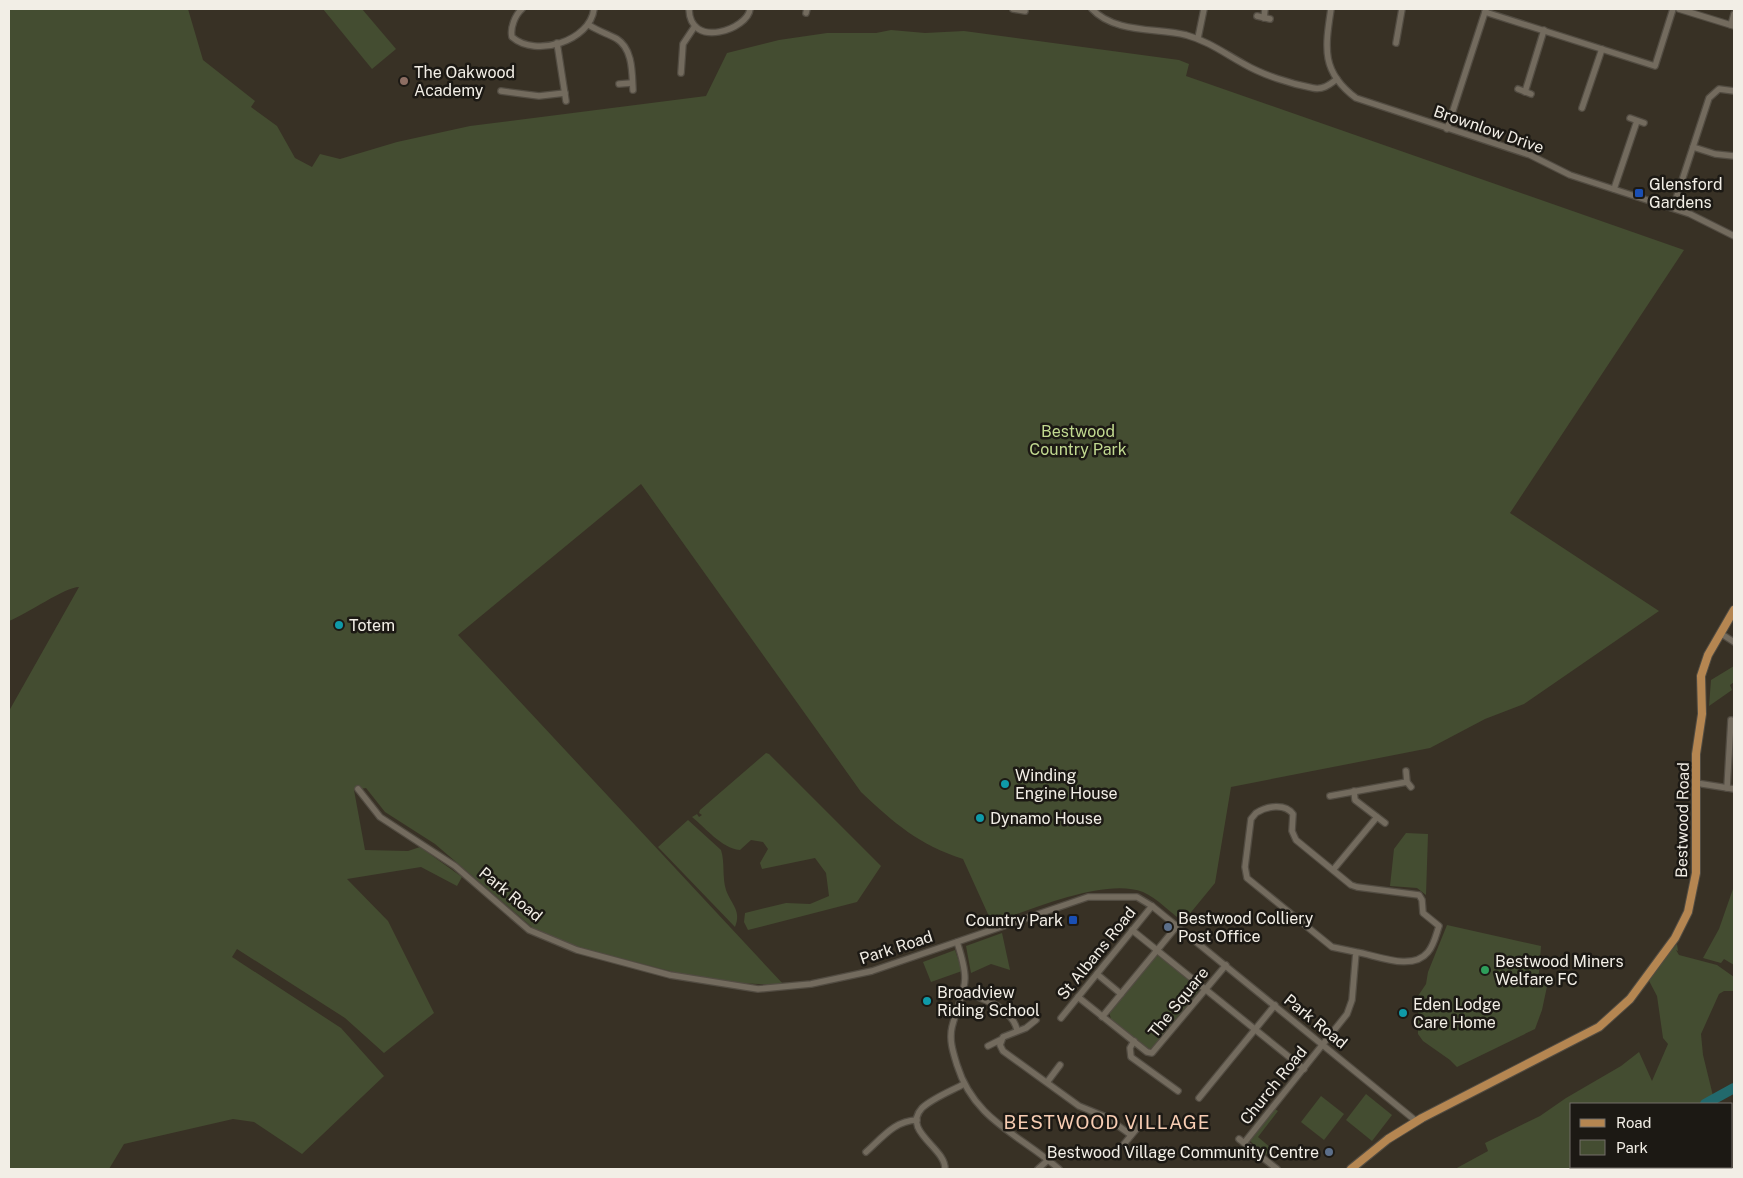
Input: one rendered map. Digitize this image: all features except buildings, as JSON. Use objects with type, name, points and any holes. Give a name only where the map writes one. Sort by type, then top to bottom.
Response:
[{"type":"main road","name":"Bestwood Road","points":[[1351,1169],[1380,1145],[1429,1113],[1592,1032],[1619,1012],[1635,993],[1679,931],[1692,897],[1696,870],[1696,754],[1702,714],[1701,676],[1708,654],[1734,610]]},
{"type":"street","points":[[522,9],[516,14],[509,38],[536,46],[557,43],[578,34],[589,25],[594,9]]},
{"type":"street","points":[[689,9],[690,18],[695,26],[705,32],[716,32],[746,19],[750,9]]},
{"type":"street","points":[[1016,9],[1025,11]]},
{"type":"street","points":[[1092,9],[1100,17],[1114,23],[1198,38],[1252,68],[1308,87],[1322,88],[1336,79]]},
{"type":"street","points":[[1198,38],[1204,9]]},
{"type":"street","points":[[1257,16],[1267,18],[1266,9]]},
{"type":"street","name":"Brownlow Drive","points":[[1331,9],[1326,50],[1329,67],[1336,79],[1349,93],[1365,103],[1530,155],[1570,175],[1700,218],[1734,236]]},
{"type":"street","points":[[1396,44],[1402,9]]},
{"type":"street","points":[[1655,66],[1673,9]]},
{"type":"street","points":[[1679,9],[1733,25],[1734,14]]},
{"type":"street","points":[[1446,129],[1485,11],[1662,68]]},
{"type":"street","points":[[746,19],[752,24]]},
{"type":"street","points":[[589,25],[617,39],[626,47],[629,53],[633,90]]},
{"type":"street","points":[[689,66],[681,69],[683,44],[695,26]]},
{"type":"street","points":[[1524,92],[1544,30]]},
{"type":"street","points":[[557,43],[566,101]]},
{"type":"street","points":[[1582,108],[1602,49]]},
{"type":"street","points":[[618,84],[632,83]]},
{"type":"street","points":[[1674,208],[1711,95],[1722,88],[1734,91]]},
{"type":"street","points":[[1518,89],[1531,94]]},
{"type":"street","points":[[501,91],[539,96],[565,94]]},
{"type":"street","points":[[507,99],[508,92]]},
{"type":"street","points":[[1630,118],[1644,123]]},
{"type":"street","points":[[1614,189],[1637,121]]},
{"type":"street","points":[[1693,147],[1715,154],[1734,156]]},
{"type":"street","points":[[1720,633],[1734,642]]},
{"type":"street","points":[[1727,788],[1731,721]]},
{"type":"street","points":[[1330,796],[1409,784],[1406,770]]},
{"type":"street","points":[[1696,783],[1734,789]]},
{"type":"street","name":"Park Road","points":[[358,789],[380,816],[455,866],[529,930],[577,950],[660,972],[758,989],[781,988],[872,971],[1088,896],[1137,897],[1152,906],[1226,965],[1416,1121]]},
{"type":"street","points":[[1354,791],[1355,800],[1385,823]]},
{"type":"street","points":[[1282,806],[1287,808],[1293,814],[1293,836],[1333,870],[1357,887],[1419,895],[1422,900],[1423,913],[1439,926],[1428,952],[1415,960],[1395,960],[1332,947],[1247,878],[1245,867],[1253,816],[1259,810],[1282,806]]},
{"type":"street","points":[[1333,870],[1377,817]]},
{"type":"street","name":"St Albans Road","points":[[1061,1018],[1152,906]]},
{"type":"street","points":[[1102,1017],[1177,926]]},
{"type":"street","points":[[1132,930],[1304,1069]]},
{"type":"street","points":[[957,942],[966,973],[965,992],[951,1035],[952,1049],[964,1084],[975,1103],[988,1117],[1059,1169]]},
{"type":"street","name":"Church Road","points":[[1277,1169],[1242,1141],[1304,1069],[1349,1010],[1356,952]]},
{"type":"street","name":"The Square","points":[[1078,998],[1147,1052],[1155,1052],[1226,965]]},
{"type":"street","points":[[1097,974],[1121,994]]},
{"type":"street","points":[[965,992],[985,1000],[1010,1014],[1014,1019],[1017,1030]]},
{"type":"street","points":[[985,1000],[988,994]]},
{"type":"street","points":[[1199,1098],[1274,1005]]},
{"type":"street","points":[[988,1046],[1017,1030],[1030,1026],[1036,1020]]},
{"type":"street","points":[[1000,1040],[1003,1051],[1048,1081],[1081,1107],[1106,1117],[1131,1135]]},
{"type":"street","points":[[1134,1041],[1130,1048],[1131,1057],[1178,1091]]},
{"type":"street","points":[[1048,1081],[1060,1065]]},
{"type":"street","points":[[945,1169],[944,1160],[920,1131],[917,1120],[923,1108],[964,1084]]},
{"type":"street","points":[[1164,1089],[1168,1084]]},
{"type":"street","points":[[866,1152],[897,1124],[904,1120],[917,1120]]},
{"type":"street","points":[[1124,1144],[1139,1126]]},
{"type":"street","points":[[1038,1169],[1048,1160]]},
{"type":"green space","name":"Bestwood Country Park","points":[[9,9],[188,9],[203,60],[255,101],[251,107],[277,126],[295,158],[312,167],[320,154],[340,159],[397,142],[470,126],[706,96],[727,53],[779,40],[827,33],[876,33],[891,30],[925,33],[964,31],[1179,60],[1189,64],[1186,76],[1684,250],[1510,513],[1659,611],[1524,704],[1485,719],[1430,748],[1231,787],[1215,883],[1183,922],[1148,895],[1127,888],[1089,892],[1068,897],[992,923],[963,859],[920,840],[896,823],[861,792],[641,484],[458,635],[784,985],[737,983],[689,976],[577,947],[533,928],[435,844],[385,812],[366,788],[354,790],[365,850],[408,851],[420,847],[462,877],[457,886],[421,867],[347,879],[388,921],[434,1013],[384,1053],[345,1018],[237,949],[232,957],[341,1028],[384,1076],[302,1154],[254,1122],[233,1119],[124,1144],[109,1169],[9,1169],[9,711],[79,587],[65,591],[9,621]]},
{"type":"green space","points":[[323,9],[362,9],[396,49],[372,69]]},
{"type":"green space","points":[[1734,666],[1734,682],[1730,685],[1732,690],[1709,706],[1711,680]]},
{"type":"green space","points":[[766,753],[881,866],[857,902],[748,930],[744,922],[745,913],[786,903],[810,904],[829,896],[826,873],[815,858],[762,869],[760,863],[768,849],[763,842],[751,840],[740,850],[726,846],[692,817],[697,814],[699,817],[702,815],[699,813],[700,810]]},
{"type":"green space","points":[[688,820],[721,850],[726,890],[737,912],[735,927],[658,847]]},
{"type":"green space","points":[[1406,833],[1428,834],[1426,895],[1417,888],[1390,886],[1394,849]]},
{"type":"green space","points":[[1734,886],[1734,965],[1724,959],[1721,963],[1703,958],[1719,929]]},
{"type":"green space","points":[[1447,925],[1541,946],[1539,973],[1549,977],[1542,1010],[1535,1029],[1457,1067],[1423,1041],[1418,1034],[1418,996],[1426,984],[1428,972]]},
{"type":"green space","points":[[1002,933],[1010,970],[991,964],[971,973],[966,946]]},
{"type":"green space","points":[[1677,944],[1678,951],[1676,950],[1679,955],[1717,965],[1734,977],[1734,991],[1724,991],[1719,994],[1701,1034],[1703,1055],[1715,1103],[1570,1103],[1570,1168],[1730,1169],[1455,1169],[1488,1151],[1485,1143],[1540,1116],[1566,1098],[1621,1066],[1639,1052],[1652,1081],[1668,1044],[1663,1038],[1657,996],[1647,977]]},
{"type":"green space","points":[[955,950],[962,971],[931,982],[923,962]]},
{"type":"green space","points":[[1156,954],[1159,954],[1201,988],[1153,1048],[1149,1049],[1111,1019],[1109,1012]]},
{"type":"green space","points":[[1366,1094],[1392,1115],[1372,1141],[1346,1120]]},
{"type":"green space","points":[[1321,1096],[1344,1114],[1324,1140],[1301,1122]]},
{"type":"green space","points":[[1275,1109],[1278,1111],[1258,1137],[1271,1148],[1266,1155],[1250,1141]]},
{"type":"water","points":[[1680,1168],[1681,1169],[1626,1169]]},
{"type":"waterway","points":[[1707,1103],[1734,1088]]},
{"type":"place","name":"The Oakwood Academy","points":[[404,81]]},
{"type":"place","name":"Glensford Gardens","points":[[1639,193]]},
{"type":"place","name":"Totem","points":[[339,625]]},
{"type":"place","name":"Winding Engine House","points":[[1005,784]]},
{"type":"place","name":"Dynamo House","points":[[980,818]]},
{"type":"place","name":"Country Park","points":[[1073,920]]},
{"type":"place","name":"Bestwood Colliery Post Office","points":[[1168,927]]},
{"type":"place","name":"Bestwood Miners Welfare FC","points":[[1485,970]]},
{"type":"place","name":"Broadview Riding School","points":[[927,1001]]},
{"type":"place","name":"Eden Lodge Care Home","points":[[1403,1013]]},
{"type":"place","name":"Bestwood Village Community Centre","points":[[1329,1152]]},
{"type":"district","name":"BESTWOOD VILLAGE","points":[[1107,1122]]}]
